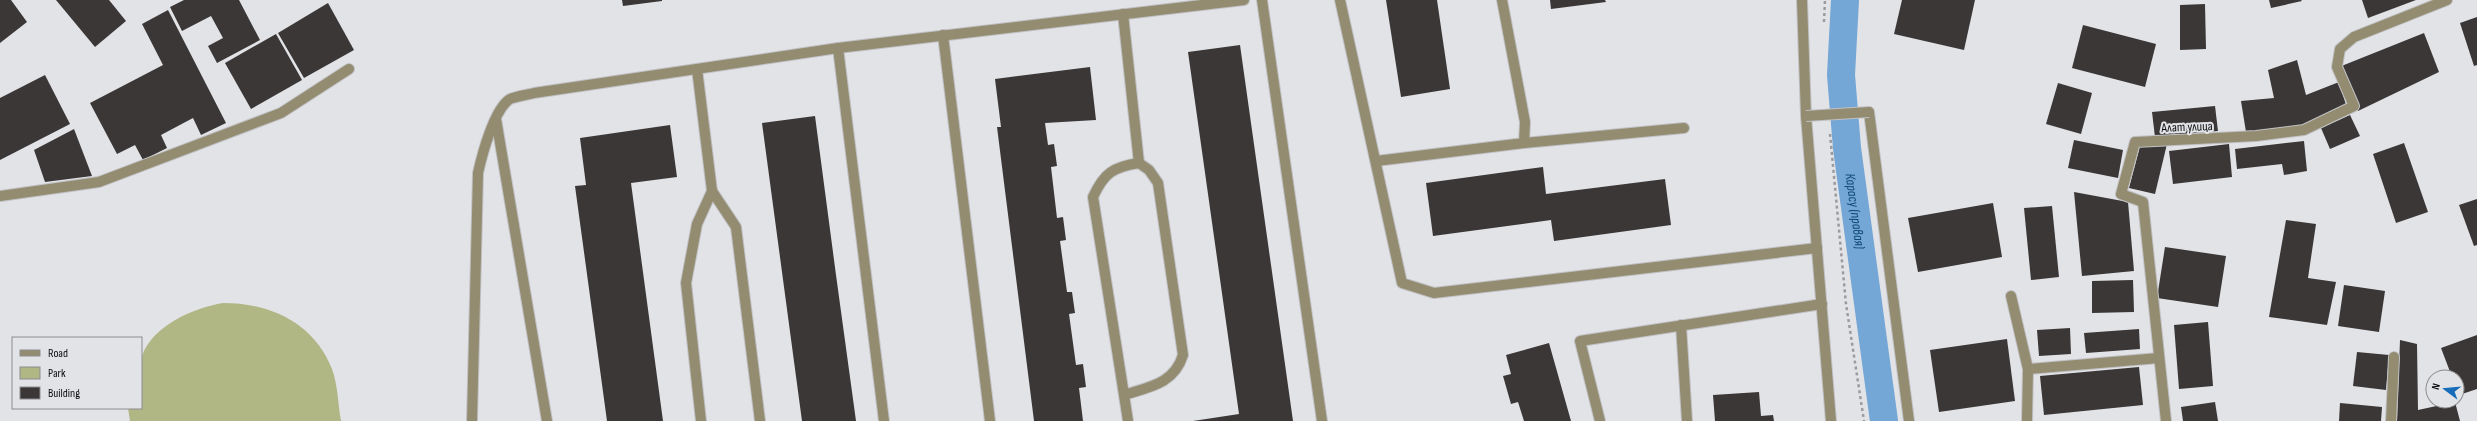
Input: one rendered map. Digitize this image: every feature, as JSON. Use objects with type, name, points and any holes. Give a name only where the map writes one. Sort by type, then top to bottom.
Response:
[{"type":"street","points":[[472,421],[478,173],[483,152],[496,118],[510,100],[534,93],[838,48],[1244,0]]},
{"type":"street","points":[[1262,0],[1322,421]]},
{"type":"street","points":[[1340,0],[1402,283],[1434,293],[1817,248]]},
{"type":"street","points":[[1502,0],[1525,122],[1524,143]]},
{"type":"street","points":[[1802,0],[1806,116],[1831,421]]},
{"type":"street","name":"Алат улица","points":[[2166,421],[2143,202],[2121,194],[2135,142],[2256,136],[2304,130],[2354,106],[2337,67],[2340,49],[2354,37],[2447,0]]},
{"type":"street","points":[[1123,14],[1139,163]]},
{"type":"street","points":[[944,35],[990,421]]},
{"type":"street","points":[[838,48],[884,421]]},
{"type":"street","points":[[0,196],[99,182],[281,113],[349,68]]},
{"type":"street","points":[[697,69],[712,191],[736,227],[760,421]]},
{"type":"street","points":[[1806,116],[1869,112],[1909,421]]},
{"type":"street","points":[[496,118],[547,421]]},
{"type":"street","points":[[1376,161],[1524,143],[1684,128]]},
{"type":"street","points":[[1124,395],[1157,384],[1171,376],[1179,367],[1183,355],[1158,182],[1149,170],[1139,163],[1118,166],[1100,181],[1093,197],[1128,421]]},
{"type":"street","points":[[702,421],[686,283],[696,224],[712,191]]},
{"type":"street","points":[[2011,296],[2028,369],[2027,421]]},
{"type":"street","points":[[1600,421],[1580,341],[1822,304]]},
{"type":"street","points":[[1681,326],[1687,421]]},
{"type":"street","points":[[2391,421],[2394,357]]},
{"type":"street","points":[[2028,369],[2159,358]]},
{"type":"path","points":[[1823,24],[1825,0]]},
{"type":"path","points":[[1828,115],[1846,304],[1864,421]]},
{"type":"green space","points":[[223,303],[257,307],[288,319],[302,328],[314,339],[324,353],[332,369],[337,388],[341,421],[130,421],[128,409],[142,409],[142,356],[147,345],[155,335],[176,320],[212,305]]},
{"type":"building","points":[[0,0],[11,0],[27,22],[0,43]]},
{"type":"building","points":[[56,0],[109,0],[126,21],[95,47]]},
{"type":"building","points":[[184,0],[239,0],[260,40],[217,63],[208,46],[223,38],[211,16],[182,31],[170,7]]},
{"type":"building","points":[[622,0],[662,0],[662,1],[623,6]]},
{"type":"building","points":[[1386,0],[1437,0],[1450,89],[1401,97]]},
{"type":"building","points":[[1550,0],[1605,0],[1606,2],[1551,9]]},
{"type":"building","points":[[1902,0],[1975,0],[1964,50],[1894,34]]},
{"type":"building","points":[[2269,0],[2301,0],[2302,1],[2271,8]]},
{"type":"building","points":[[2362,0],[2416,0],[2368,18]]},
{"type":"building","points":[[328,3],[354,50],[304,78],[278,33]]},
{"type":"building","points":[[2205,4],[2206,49],[2180,50],[2180,5]]},
{"type":"building","points":[[168,10],[226,123],[201,135],[193,118],[161,135],[167,148],[143,160],[135,145],[117,154],[90,103],[163,65],[142,24]]},
{"type":"building","points":[[2477,17],[2477,65],[2474,66],[2460,23]]},
{"type":"building","points":[[2083,25],[2156,44],[2145,87],[2072,68]]},
{"type":"building","points":[[2424,33],[2439,72],[2358,111],[2339,67]]},
{"type":"building","points":[[276,34],[302,80],[251,109],[225,63]]},
{"type":"building","points":[[1240,45],[1293,421],[1193,421],[1239,414],[1188,52]]},
{"type":"building","points":[[2297,60],[2306,95],[2339,82],[2346,105],[2299,126],[2246,132],[2241,101],[2274,98],[2268,70]]},
{"type":"building","points":[[1090,67],[1096,120],[1045,123],[1048,145],[1054,144],[1057,166],[1051,167],[1057,218],[1063,217],[1066,240],[1060,241],[1067,292],[1072,292],[1075,313],[1069,314],[1076,365],[1083,364],[1086,387],[1079,388],[1083,421],[1034,421],[997,127],[1001,127],[995,79]]},
{"type":"building","points":[[45,75],[70,124],[0,160],[0,98]]},
{"type":"building","points":[[2058,83],[2092,93],[2081,134],[2046,124]]},
{"type":"building","points":[[2215,106],[2218,131],[2155,137],[2152,112]]},
{"type":"building","points":[[2350,115],[2360,136],[2330,149],[2321,128]]},
{"type":"building","points":[[815,116],[856,421],[802,421],[762,123]]},
{"type":"building","points":[[670,125],[677,177],[631,183],[663,421],[607,421],[575,186],[586,185],[580,138]]},
{"type":"building","points":[[74,129],[92,176],[45,182],[34,150]]},
{"type":"building","points":[[2074,140],[2123,150],[2118,178],[2068,168]]},
{"type":"building","points":[[2304,141],[2307,171],[2284,175],[2282,164],[2237,169],[2235,149]]},
{"type":"building","points":[[2404,143],[2428,212],[2396,223],[2373,154]]},
{"type":"building","points":[[2167,144],[2155,194],[2129,188],[2140,146]]},
{"type":"building","points":[[2229,144],[2232,177],[2173,184],[2169,151]]},
{"type":"building","points":[[1543,167],[1546,194],[1665,179],[1671,225],[1554,241],[1551,220],[1433,236],[1426,183]]},
{"type":"building","points":[[2074,192],[2128,202],[2134,271],[2082,276]]},
{"type":"building","points":[[2477,199],[2477,245],[2474,246],[2459,205]]},
{"type":"building","points":[[1993,203],[2002,257],[1918,272],[1908,218]]},
{"type":"building","points":[[2052,206],[2059,277],[2031,280],[2024,208]]},
{"type":"building","points":[[2286,220],[2316,224],[2308,278],[2336,282],[2327,325],[2269,317]]},
{"type":"building","points":[[2165,247],[2226,256],[2218,307],[2157,298]]},
{"type":"building","points":[[2133,280],[2134,312],[2092,313],[2092,281]]},
{"type":"building","points":[[2344,285],[2385,291],[2379,332],[2338,326]]},
{"type":"building","points":[[2208,322],[2213,386],[2179,389],[2174,325]]},
{"type":"building","points":[[2070,328],[2071,354],[2039,356],[2037,330]]},
{"type":"building","points":[[2139,329],[2140,349],[2086,353],[2084,333]]},
{"type":"building","points":[[2477,335],[2477,389],[2465,393],[2465,369],[2449,369],[2441,348]]},
{"type":"building","points":[[2007,339],[2015,401],[1939,412],[1930,350]]},
{"type":"building","points":[[2400,340],[2417,344],[2418,410],[2425,408],[2457,409],[2460,421],[2397,421]]},
{"type":"building","points":[[1549,343],[1571,421],[1524,421],[1518,402],[1511,404],[1503,376],[1511,374],[1506,355]]},
{"type":"building","points":[[2357,352],[2389,355],[2386,390],[2353,386]]},
{"type":"building","points":[[2139,367],[2143,405],[2044,415],[2040,376]]},
{"type":"building","points":[[1759,392],[1761,416],[1773,415],[1774,421],[1715,421],[1713,395]]},
{"type":"building","points":[[2215,402],[2218,421],[2183,421],[2181,407]]},
{"type":"building","points":[[2340,403],[2382,407],[2381,421],[2339,421]]},
{"type":"waterway","name":"Карасу (правая)","points":[[1845,0],[1841,75],[1847,148],[1884,421]]}]
